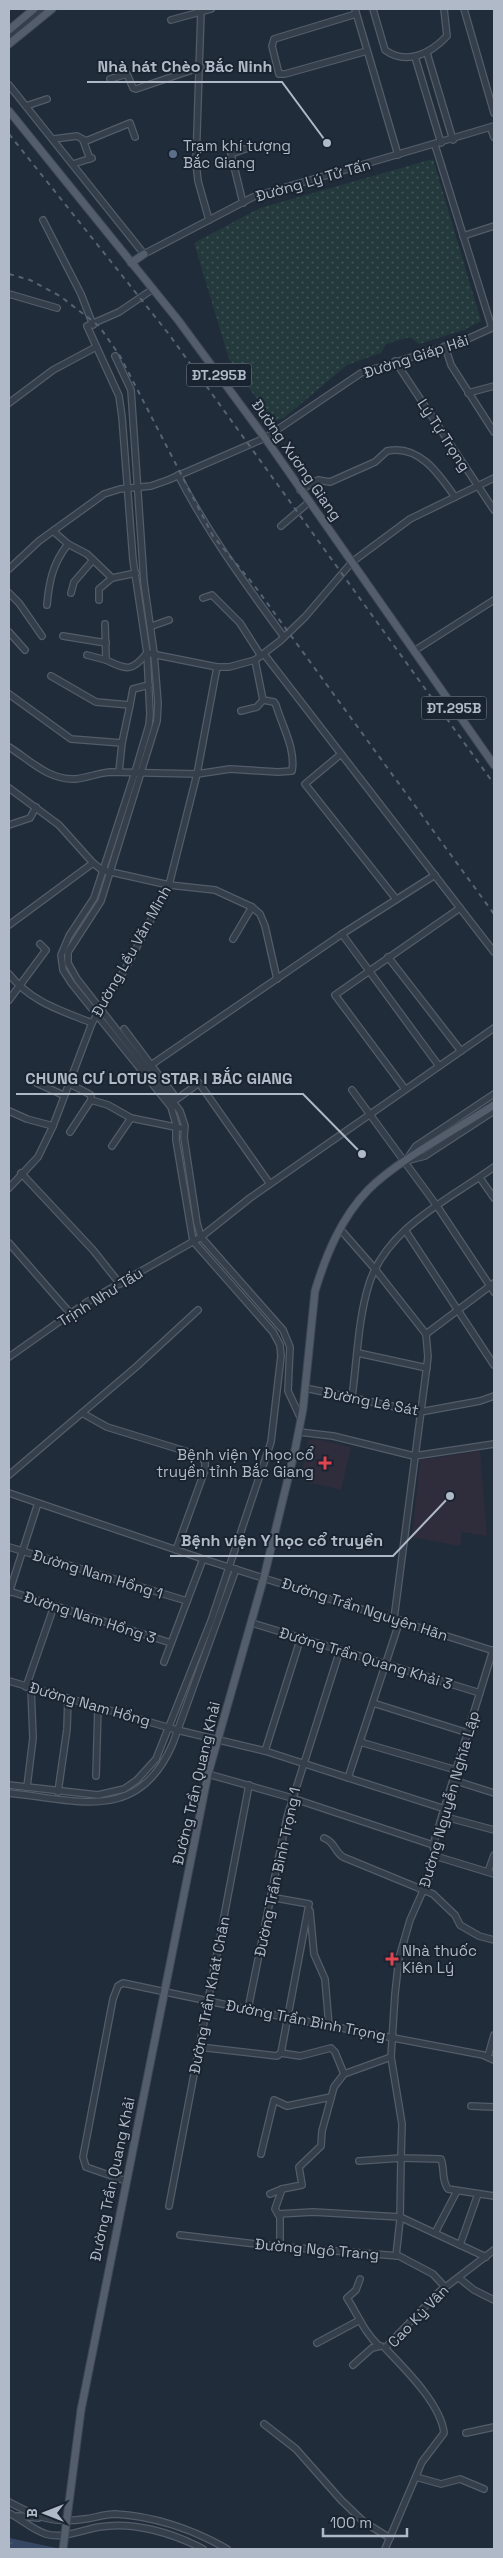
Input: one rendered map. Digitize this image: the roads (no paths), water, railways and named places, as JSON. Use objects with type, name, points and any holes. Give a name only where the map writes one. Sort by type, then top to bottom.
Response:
[{"type":"main road","points":[[9,30],[34,9]]},
{"type":"main road","points":[[9,44],[52,9]]},
{"type":"main road","name":"Đường Xương Giang","points":[[9,110],[153,289],[265,438],[494,765]]},
{"type":"main road","points":[[131,263],[144,254]]},
{"type":"main road","points":[[404,1162],[494,1105]]},
{"type":"main road","name":"Đường Trần Quang Khải","points":[[63,2549],[81,2410],[208,1774],[252,1623],[299,1432],[315,1291],[340,1229],[368,1191],[404,1162]]},
{"type":"street","points":[[9,36],[41,9]]},
{"type":"street","points":[[171,20],[210,9]]},
{"type":"street","points":[[372,9],[385,50],[392,54],[416,57],[427,54],[447,36],[444,9]]},
{"type":"street","points":[[464,9],[494,113]]},
{"type":"street","points":[[202,11],[196,162],[198,180],[209,220]]},
{"type":"street","points":[[367,51],[285,74],[279,74],[272,46],[274,39],[356,11],[398,155]]},
{"type":"street","points":[[427,54],[452,140]]},
{"type":"street","points":[[416,57],[437,129],[438,144],[463,236],[493,328]]},
{"type":"street","points":[[110,79],[127,74],[133,88],[136,89],[201,67]]},
{"type":"street","points":[[420,71],[431,68]]},
{"type":"street","points":[[9,85],[144,254]]},
{"type":"street","points":[[26,106],[47,99]]},
{"type":"street","points":[[83,140],[130,123],[135,137]]},
{"type":"street","points":[[437,129],[448,126]]},
{"type":"street","points":[[493,127],[494,137]]},
{"type":"street","name":"Đường Lý Tử Tấn","points":[[144,254],[253,197],[493,127]]},
{"type":"street","points":[[54,139],[80,136],[91,158],[73,164]]},
{"type":"street","points":[[242,203],[231,154],[250,147]]},
{"type":"street","points":[[43,220],[84,301],[92,325]]},
{"type":"street","points":[[463,236],[494,226]]},
{"type":"street","points":[[153,289],[119,312],[87,326],[119,396],[132,544],[158,703],[157,721],[102,870],[94,898],[70,945],[68,963],[72,972],[180,1111],[185,1126],[184,1137],[197,1223],[201,1236],[283,1330],[290,1347],[288,1392],[301,1419]]},
{"type":"street","points":[[9,294],[57,308]]},
{"type":"street","name":"Đường Giáp Hải","points":[[9,569],[53,531],[104,494],[150,486],[265,438],[344,382],[373,367],[446,346],[493,328]]},
{"type":"street","points":[[446,346],[450,365],[494,432]]},
{"type":"street","points":[[9,403],[53,370],[96,347]]},
{"type":"street","points":[[115,356],[131,390],[140,542],[144,582],[152,626],[149,725],[139,772]]},
{"type":"street","name":"Lý Tự Trọng","points":[[395,360],[494,510]]},
{"type":"street","points":[[468,393],[494,386]]},
{"type":"street","points":[[300,490],[318,480],[330,482],[375,462],[387,451],[397,450],[412,454],[430,464],[455,497]]},
{"type":"street","points":[[178,475],[198,512],[231,565],[284,637]]},
{"type":"street","points":[[87,655],[131,668],[151,653],[217,668],[255,660],[305,617],[352,562],[415,515],[478,488],[494,478]]},
{"type":"street","points":[[281,526],[309,502]]},
{"type":"street","points":[[53,531],[68,544],[94,560],[112,578]]},
{"type":"street","points":[[132,544],[140,542]]},
{"type":"street","points":[[47,605],[51,574],[59,555],[68,544]]},
{"type":"street","points":[[71,593],[74,582],[94,560]]},
{"type":"street","points":[[99,600],[99,589],[112,578],[136,573]]},
{"type":"street","points":[[9,593],[19,603],[42,636]]},
{"type":"street","points":[[203,598],[212,595],[229,611],[494,952]]},
{"type":"street","points":[[414,651],[494,600]]},
{"type":"street","points":[[152,626],[169,620]]},
{"type":"street","points":[[105,624],[106,660]]},
{"type":"street","points":[[9,632],[25,650]]},
{"type":"street","points":[[63,636],[106,643]]},
{"type":"street","points":[[241,711],[258,707],[263,700],[255,660]]},
{"type":"street","name":"Đường Lều Văn Minh","points":[[9,1188],[38,1157],[53,1126],[92,1023],[128,964],[169,885],[197,774],[217,668]]},
{"type":"street","points":[[51,676],[96,702],[130,705]]},
{"type":"street","points":[[119,772],[122,743],[133,689],[149,685]]},
{"type":"street","points":[[9,694],[71,739],[122,743]]},
{"type":"street","points":[[9,747],[39,770],[70,779],[97,773],[119,772],[197,774],[230,769],[292,771],[292,753],[276,705],[274,702],[263,700]]},
{"type":"street","points":[[341,754],[305,784],[396,900]]},
{"type":"street","points":[[9,788],[72,836],[93,863],[102,870],[169,885],[215,890],[252,907],[260,914],[265,926],[276,979]]},
{"type":"street","points":[[9,1793],[88,1803],[114,1801],[143,1785],[160,1761],[174,1729],[232,1568],[271,1442],[281,1356],[276,1336],[193,1241],[176,1140],[177,1129],[170,1107],[96,1016],[67,977],[61,963],[63,948],[100,901],[110,873],[131,792]]},
{"type":"street","points":[[9,825],[30,818],[36,807]]},
{"type":"street","points":[[9,925],[93,863]]},
{"type":"street","points":[[151,1065],[342,934],[435,875]]},
{"type":"street","points":[[233,939],[252,907]]},
{"type":"street","points":[[405,1089],[335,995],[460,908]]},
{"type":"street","points":[[342,934],[439,1066]]},
{"type":"street","points":[[9,1000],[46,950],[40,944]]},
{"type":"street","points":[[388,957],[462,1051]]},
{"type":"street","points":[[9,974],[20,987],[36,1000],[92,1023]]},
{"type":"street","name":"Trịnh Như Tấu","points":[[9,1357],[70,1313],[201,1236],[270,1184],[494,1028]]},
{"type":"street","points":[[124,1029],[177,1099],[199,1084],[270,1184]]},
{"type":"street","points":[[28,1078],[64,1095]]},
{"type":"street","points":[[68,1083],[91,1095],[91,1100],[70,1132]]},
{"type":"street","points":[[352,1090],[492,1284],[494,1292]]},
{"type":"street","name":"Đường Trần Quang Khải","points":[[404,1162],[416,1146],[494,1094]]},
{"type":"street","points":[[91,1100],[108,1105],[131,1118],[154,1124],[166,1124],[177,1129],[185,1126]]},
{"type":"street","points":[[9,1111],[27,1119],[53,1126]]},
{"type":"street","name":"Đường Trần Quang Khải","points":[[404,1162],[425,1156],[494,1111]]},
{"type":"street","points":[[112,1146],[131,1118]]},
{"type":"street","points":[[352,1397],[364,1302],[375,1269],[405,1230],[494,1167]]},
{"type":"street","points":[[22,1174],[94,1250],[120,1284]]},
{"type":"street","points":[[480,1178],[494,1198]]},
{"type":"street","points":[[340,1229],[375,1269],[426,1334],[429,1348],[414,1456],[397,1620],[386,1665],[348,1778]]},
{"type":"street","points":[[405,1230],[459,1309],[494,1365]]},
{"type":"street","points":[[9,1243],[70,1313]]},
{"type":"street","points":[[426,1334],[492,1284]]},
{"type":"street","points":[[9,1475],[198,1310]]},
{"type":"street","points":[[358,1353],[427,1368]]},
{"type":"street","name":"Đường Lê Sát","points":[[305,1388],[420,1412],[480,1401],[494,1396]]},
{"type":"street","points":[[82,1413],[107,1427],[188,1450],[201,1456],[205,1462],[205,1470],[176,1550]]},
{"type":"street","points":[[299,1432],[333,1436],[414,1456],[494,1444]]},
{"type":"street","name":"Đường Trần Nguyên Hãn","points":[[9,1493],[203,1559],[493,1650]]},
{"type":"street","points":[[9,1593],[38,1503]]},
{"type":"street","name":"Đường Nam Hồng 1","points":[[9,1547],[188,1601]]},
{"type":"street","points":[[164,1662],[203,1559]]},
{"type":"street","points":[[174,1729],[211,1621],[232,1568]]},
{"type":"street","name":"Đường Nam Hồng 3","points":[[9,1593],[171,1643]]},
{"type":"street","points":[[27,1787],[32,1738],[29,1687],[54,1606]]},
{"type":"street","name":"Đường Trần Quang Khải 3","points":[[252,1623],[480,1693]]},
{"type":"street","points":[[265,1751],[300,1637]]},
{"type":"street","name":"Đường Trần Bình Trọng 1","points":[[248,2009],[292,1798],[340,1650]]},
{"type":"street","name":"Đường Nguyễn Nghĩa Lập","points":[[396,2256],[400,2217],[402,2124],[390,2057],[399,1958],[410,1920],[425,1889],[435,1856],[433,1845],[493,1650]]},
{"type":"street","name":"Đường Nam Hồng","points":[[9,1682],[174,1729],[265,1751],[445,1808]]},
{"type":"street","points":[[58,1792],[67,1729],[68,1698]]},
{"type":"street","points":[[373,1703],[468,1733]]},
{"type":"street","points":[[96,1776],[98,1707]]},
{"type":"street","points":[[360,1742],[456,1770]]},
{"type":"street","points":[[9,1785],[98,1795],[124,1789],[160,1761]]},
{"type":"street","points":[[208,1774],[292,1798],[433,1845]]},
{"type":"street","points":[[453,1780],[494,1793]]},
{"type":"street","name":"Đường Trần Khát Chân","points":[[169,2206],[249,1785]]},
{"type":"street","points":[[442,1816],[494,1830]]},
{"type":"street","points":[[324,1838],[334,1844],[338,1854],[343,1857],[425,1889],[442,1900],[460,1926],[479,1936],[494,1940]]},
{"type":"street","points":[[435,1856],[491,1874],[494,1855]]},
{"type":"street","points":[[270,1898],[310,1904]]},
{"type":"street","points":[[281,2053],[310,1904]]},
{"type":"street","points":[[310,1904],[314,1954],[325,1979],[329,2026]]},
{"type":"street","name":"Đường Trần Bình Trọng","points":[[126,2181],[94,2172],[86,2167],[84,2162],[93,2103],[118,1986],[123,1983],[289,2018],[488,2056],[494,2060]]},
{"type":"street","points":[[488,2056],[494,2035]]},
{"type":"street","points":[[199,2047],[266,2056],[277,2056],[281,2053],[300,2056],[331,2048],[335,2052],[344,2074]]},
{"type":"street","points":[[270,2194],[282,2189],[302,2185],[299,2167],[321,2146],[331,2097],[339,2079],[344,2074],[390,2057]]},
{"type":"street","points":[[261,2154],[274,2100],[287,2106],[331,2097]]},
{"type":"street","points":[[471,2106],[494,2106]]},
{"type":"street","points":[[359,2161],[401,2158],[441,2159],[443,2182],[448,2190],[494,2196]]},
{"type":"street","points":[[280,2247],[278,2214],[275,2209],[282,2189]]},
{"type":"street","points":[[435,2233],[457,2191]]},
{"type":"street","points":[[460,2245],[478,2194]]},
{"type":"street","points":[[278,2214],[313,2212],[400,2217],[486,2258]]},
{"type":"street","name":"Đường Ngô Trang","points":[[180,2235],[280,2247],[396,2256],[433,2274],[445,2287]]},
{"type":"street","name":"Cao Kỳ Vân","points":[[384,2549],[422,2462],[443,2436],[444,2430],[421,2388],[382,2347],[445,2287],[486,2258],[494,2250]]},
{"type":"street","points":[[360,2278],[356,2290],[347,2298],[356,2312],[358,2321],[382,2347]]},
{"type":"street","points":[[458,2278],[474,2290],[494,2300]]},
{"type":"street","points":[[317,2343],[358,2321]]},
{"type":"street","points":[[354,2365],[372,2348],[382,2347]]},
{"type":"street","points":[[264,2424],[296,2449],[340,2500],[364,2522],[390,2538]]},
{"type":"street","points":[[466,2433],[494,2427]]},
{"type":"street","points":[[416,2477],[441,2484],[460,2479],[484,2489]]},
{"type":"street","points":[[9,2502],[41,2519]]},
{"type":"street","points":[[9,2513],[45,2534],[57,2535],[113,2526],[138,2528],[166,2534],[203,2549]]},
{"type":"street","points":[[15,2516],[70,2521],[112,2514],[132,2516],[179,2526],[226,2549]]},
{"type":"water","points":[[9,2538],[61,2549],[9,2549]]},
{"type":"railway","points":[[9,134],[168,333],[494,784]]},
{"type":"railway","points":[[9,274],[30,280],[60,296],[99,326],[120,356],[213,536],[254,585],[494,914]]},
{"type":"place","name":"Nhà hát Chèo Bắc Ninh","points":[[327,143]]},
{"type":"place","name":"Trạm khí tượng Bắc Giang","points":[[173,154]]},
{"type":"place","name":"CHUNG CƯ LOTUS STAR I BẮC GIANG","points":[[362,1154]]},
{"type":"place","name":"Bệnh viện Y học cổ truyền tỉnh Bắc Giang","points":[[325,1463]]},
{"type":"place","name":"Bệnh viện Y học cổ truyền","points":[[450,1496]]},
{"type":"place","name":"Nhà thuốc Kiên Lý","points":[[392,1959]]}]
